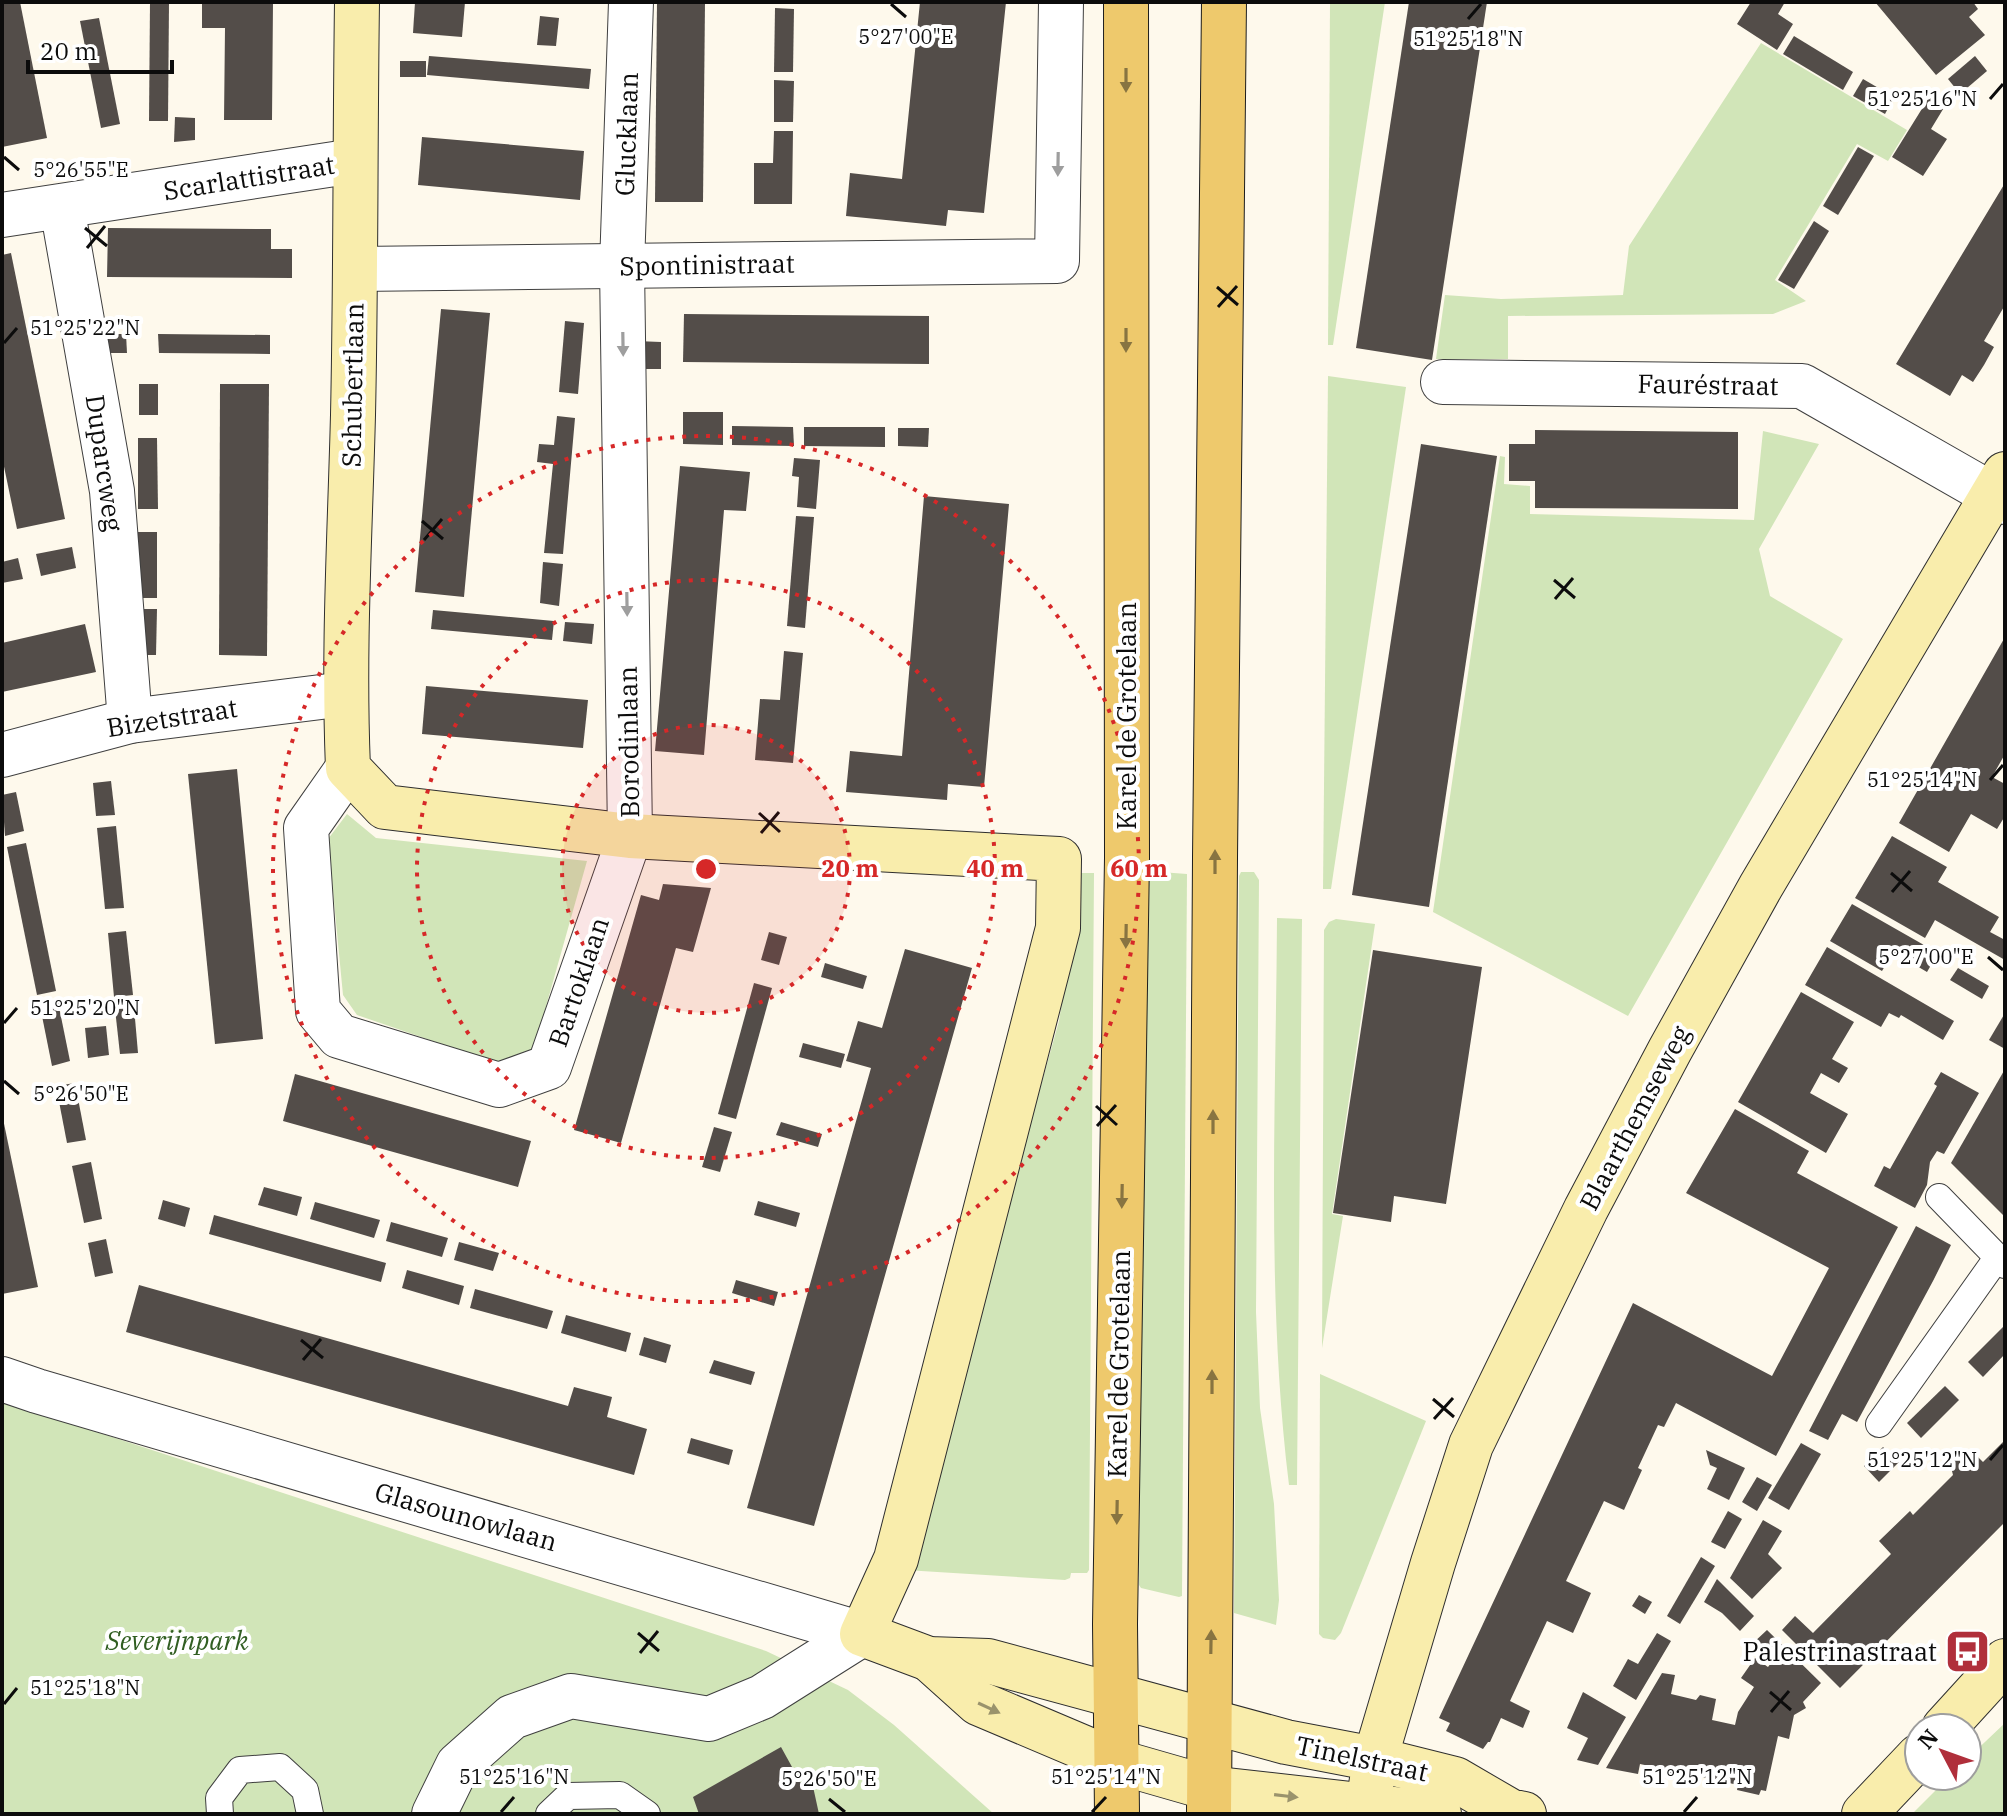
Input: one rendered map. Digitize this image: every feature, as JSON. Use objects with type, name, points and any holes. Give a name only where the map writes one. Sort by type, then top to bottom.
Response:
[{"type":"main road","name":"Karel de Grotelaan","points":[[1117,1814],[1115,1624],[1127,858],[1126,2]]},
{"type":"main road","points":[[1209,1801],[1224,2]]},
{"type":"street","name":"Schubertlaan","points":[[348,768],[345,694],[356,269],[354,161],[357,2]]},
{"type":"street","name":"Glucklaan","points":[[622,266],[631,2]]},
{"type":"street","name":"Spontinistraat","points":[[356,269],[1057,261],[1061,2]]},
{"type":"street","name":"Scarlattistraat","points":[[2,215],[354,161]]},
{"type":"street","name":"Duparcweg","points":[[62,207],[112,491],[130,721]]},
{"type":"street","name":"Borodinlaan","points":[[622,266],[630,836],[1059,859],[1058,928],[896,1559],[862,1634]]},
{"type":"street","name":"Fauréstraat","points":[[1443,382],[1802,386],[2001,490]]},
{"type":"street","name":"Blaarthemseweg","points":[[1368,1806],[1375,1759],[1471,1445],[1586,1209],[1761,886],[2001,490]]},
{"type":"street","name":"Bizetstraat","points":[[2,755],[130,721],[345,694]]},
{"type":"street","points":[[348,768],[385,807],[630,836]]},
{"type":"street","name":"Bartoklaan","points":[[348,768],[306,828],[318,1011],[339,1036],[499,1085],[549,1067],[630,836]]},
{"type":"street","name":"Glasounowlaan","points":[[2,1379],[862,1634],[929,1659],[988,1661],[1116,1696]]},
{"type":"street","points":[[434,1814],[458,1765],[512,1717],[571,1696],[709,1719],[762,1697],[862,1634]]},
{"type":"street","name":"Glasounowlaan","points":[[929,1659],[978,1703],[1115,1761]]},
{"type":"street","points":[[1959,1712],[2005,1661]]},
{"type":"street","name":"Tinelstraat","points":[[1116,1696],[1286,1742],[1375,1759],[1455,1779],[1505,1813]]},
{"type":"street","name":"Tinelstraat","points":[[1115,1761],[1209,1801],[1368,1806],[1439,1814]]},
{"type":"street","points":[[1874,1811],[1903,1776]]},
{"type":"lane","points":[[1879,1424],[2001,1262],[1939,1197]]},
{"type":"lane","points":[[220,1814],[219,1798],[240,1770],[280,1767],[305,1790],[310,1814]]},
{"type":"lane","points":[[549,1814],[568,1796],[620,1795],[647,1814]]},
{"type":"green space","points":[[1330,2],[1385,2],[1333,345],[1328,345]]},
{"type":"green space","points":[[1761,43],[1907,130],[1888,161],[1857,144],[1775,280],[1806,301],[1773,314],[1508,316],[1508,359],[1436,359],[1445,295],[1501,299],[1623,295],[1629,246]]},
{"type":"green space","points":[[1328,376],[1406,387],[1331,889],[1323,889]]},
{"type":"green space","points":[[1763,431],[1819,444],[1759,549],[1770,596],[1843,639],[1628,1016],[1433,912],[1500,456],[1505,457],[1504,484],[1530,486],[1530,514],[1754,520]]},
{"type":"green space","points":[[347,814],[376,838],[587,861],[534,1049],[497,1063],[357,1015],[343,995],[328,839]]},
{"type":"green space","points":[[1147,871],[1187,874],[1182,1596],[1179,1597],[1139,1585],[1144,874]]},
{"type":"green space","points":[[1241,872],[1254,872],[1259,880],[1256,1312],[1260,1408],[1274,1504],[1279,1600],[1276,1625],[1234,1613]]},
{"type":"green space","points":[[1079,873],[1094,873],[1089,1570],[1087,1573],[1071,1573],[1070,1578],[1065,1580],[905,1570],[1059,1021]]},
{"type":"green space","points":[[1277,918],[1302,919],[1297,1485],[1289,1485],[1277,1344],[1274,1202]]},
{"type":"green space","points":[[1336,919],[1375,924],[1332,1214],[1343,1216],[1322,1348],[1324,930],[1329,922]]},
{"type":"green space","points":[[1320,1374],[1426,1421],[1341,1633],[1335,1640],[1319,1634]]},
{"type":"green space","name":"Severijnpark","points":[[2,1401],[766,1651],[848,1690],[894,1725],[994,1814],[2,1814]]},
{"type":"green space","points":[[2005,1723],[2005,1814],[1912,1814],[1934,1792],[1983,1792],[1983,1744]]},
{"type":"building","points":[[2,2],[20,2],[47,138],[2,147]]},
{"type":"building","points":[[150,2],[169,2],[168,121],[149,121]]},
{"type":"building","points":[[202,2],[273,2],[272,120],[224,120],[225,28],[202,28]]},
{"type":"building","points":[[415,2],[465,2],[462,37],[413,33]]},
{"type":"building","points":[[657,2],[705,2],[703,202],[655,202]]},
{"type":"building","points":[[920,2],[1006,2],[984,213],[948,210],[946,226],[846,216],[850,173],[902,179]]},
{"type":"building","points":[[1409,2],[1487,2],[1432,360],[1356,348]]},
{"type":"building","points":[[1751,2],[1785,2],[1778,14],[1793,24],[1777,50],[1737,24]]},
{"type":"building","points":[[1875,2],[1973,2],[1978,9],[1969,17],[1985,35],[1936,75]]},
{"type":"building","points":[[775,8],[794,9],[793,72],[774,72]]},
{"type":"building","points":[[540,16],[559,18],[556,46],[537,45]]},
{"type":"building","points":[[99,18],[120,124],[101,128],[80,21]]},
{"type":"building","points":[[1794,36],[1853,72],[1843,90],[1783,54]]},
{"type":"building","points":[[429,56],[591,69],[589,89],[427,75]]},
{"type":"building","points":[[1975,56],[1987,71],[1960,94],[1948,79]]},
{"type":"building","points":[[400,61],[426,61],[426,77],[400,77]]},
{"type":"building","points":[[1863,79],[1894,97],[1885,114],[1853,96]]},
{"type":"building","points":[[774,80],[794,81],[793,122],[774,122]]},
{"type":"building","points":[[1933,91],[1948,101],[1931,129],[1947,139],[1923,176],[1892,157]]},
{"type":"building","points":[[175,117],[195,118],[195,140],[174,142]]},
{"type":"building","points":[[774,131],[793,131],[792,204],[754,204],[754,163],[773,163]]},
{"type":"building","points":[[422,137],[584,151],[580,200],[418,185]]},
{"type":"building","points":[[1858,147],[1874,156],[1838,215],[1823,206]]},
{"type":"building","points":[[2005,183],[2005,305],[1984,341],[1994,347],[1984,365],[1973,382],[1962,375],[1950,396],[1896,364]]},
{"type":"building","points":[[1814,221],[1829,231],[1794,289],[1778,280]]},
{"type":"building","points":[[108,228],[271,229],[271,249],[292,249],[292,278],[107,277]]},
{"type":"building","points":[[11,253],[65,519],[17,529],[2,457],[2,255]]},
{"type":"building","points":[[441,309],[490,313],[464,597],[415,592]]},
{"type":"building","points":[[684,314],[929,316],[929,364],[683,362]]},
{"type":"building","points":[[565,321],[584,323],[578,394],[559,392]]},
{"type":"building","points":[[106,334],[126,334],[127,353],[106,353]]},
{"type":"building","points":[[158,334],[270,335],[270,354],[159,353]]},
{"type":"building","points":[[636,341],[661,342],[661,369],[636,369]]},
{"type":"building","points":[[139,384],[158,384],[158,415],[139,415]]},
{"type":"building","points":[[220,384],[269,384],[267,656],[219,655]]},
{"type":"building","points":[[683,412],[723,412],[723,445],[683,444]]},
{"type":"building","points":[[557,416],[575,418],[563,554],[544,553],[553,464],[537,462],[539,444],[554,445]]},
{"type":"building","points":[[732,426],[793,427],[794,446],[732,445]]},
{"type":"building","points":[[804,427],[885,427],[885,447],[804,446]]},
{"type":"building","points":[[898,428],[929,428],[928,447],[898,446]]},
{"type":"building","points":[[1535,430],[1738,432],[1738,509],[1535,508],[1535,481],[1509,481],[1509,444],[1535,444]]},
{"type":"building","points":[[138,438],[157,438],[158,509],[138,509]]},
{"type":"building","points":[[1421,444],[1497,456],[1429,907],[1352,895]]},
{"type":"building","points":[[794,458],[820,460],[816,509],[797,507],[799,477],[792,476]]},
{"type":"building","points":[[680,466],[750,472],[746,511],[724,510],[704,755],[655,751]]},
{"type":"building","points":[[924,496],[1009,504],[984,787],[948,784],[947,800],[846,792],[850,751],[902,756]]},
{"type":"building","points":[[796,516],[814,517],[805,628],[787,626]]},
{"type":"building","points":[[138,532],[157,532],[157,598],[138,598]]},
{"type":"building","points":[[72,547],[76,568],[41,576],[36,554]]},
{"type":"building","points":[[18,558],[23,579],[2,583],[2,562]]},
{"type":"building","points":[[543,562],[563,564],[559,606],[540,603]]},
{"type":"building","points":[[137,609],[157,609],[156,655],[137,655]]},
{"type":"building","points":[[433,610],[554,621],[552,640],[431,629]]},
{"type":"building","points":[[565,622],[594,624],[592,644],[563,641]]},
{"type":"building","points":[[85,624],[96,672],[2,692],[2,643]]},
{"type":"building","points":[[2005,637],[2005,754],[1992,777],[2005,784],[2005,816],[1997,829],[1971,814],[1949,852],[1899,823]]},
{"type":"building","points":[[784,651],[803,653],[793,763],[755,760],[760,699],[780,700]]},
{"type":"building","points":[[426,686],[588,700],[583,748],[422,734]]},
{"type":"building","points":[[237,769],[263,1039],[215,1044],[188,774]]},
{"type":"building","points":[[111,781],[115,815],[96,816],[93,783]]},
{"type":"building","points":[[16,792],[24,831],[5,836],[2,795]]},
{"type":"building","points":[[116,826],[124,908],[105,909],[97,828]]},
{"type":"building","points":[[1892,836],[1947,867],[1938,882],[1999,917],[1990,932],[2005,940],[2005,960],[1935,920],[1925,938],[1855,898]]},
{"type":"building","points":[[26,843],[56,991],[37,995],[7,847]]},
{"type":"building","points":[[663,884],[711,888],[693,952],[676,948],[621,1143],[574,1130],[641,895],[659,900]]},
{"type":"building","points":[[1852,904],[1938,953],[1927,972],[1893,952],[1882,971],[1830,941]]},
{"type":"building","points":[[126,931],[133,995],[114,997],[108,933]]},
{"type":"building","points":[[769,932],[787,937],[779,965],[761,960]]},
{"type":"building","points":[[1827,947],[1954,1021],[1943,1040],[1901,1015],[1899,1018],[1889,1013],[1881,1027],[1805,985]]},
{"type":"building","points":[[905,949],[972,968],[814,1526],[747,1508],[871,1068],[846,1061],[858,1021],[882,1028]]},
{"type":"building","points":[[1373,950],[1482,967],[1446,1204],[1394,1196],[1391,1222],[1333,1213]]},
{"type":"building","points":[[825,963],[867,976],[863,989],[821,977]]},
{"type":"building","points":[[1958,968],[1989,986],[1982,999],[1950,980]]},
{"type":"building","points":[[754,983],[772,988],[736,1119],[718,1114]]},
{"type":"building","points":[[1801,992],[1854,1022],[1832,1059],[1848,1068],[1839,1083],[1821,1073],[1810,1093],[1848,1114],[1826,1153],[1738,1102]]},
{"type":"building","points":[[58,1002],[70,1061],[52,1066],[40,1006]]},
{"type":"building","points":[[134,1007],[138,1053],[120,1054],[115,1009]]},
{"type":"building","points":[[2005,1013],[2005,1049],[1989,1040]]},
{"type":"building","points":[[106,1026],[109,1055],[88,1058],[85,1028]]},
{"type":"building","points":[[803,1043],[845,1054],[841,1068],[799,1057]]},
{"type":"building","points":[[2005,1069],[2005,1217],[1951,1163]]},
{"type":"building","points":[[1941,1072],[1979,1093],[1944,1154],[1937,1151],[1930,1162],[1927,1185],[1915,1208],[1874,1186],[1884,1166],[1890,1169],[1937,1086],[1934,1084]]},
{"type":"building","points":[[295,1074],[531,1141],[518,1187],[283,1121]]},
{"type":"building","points":[[75,1083],[86,1140],[67,1143],[56,1086]]},
{"type":"building","points":[[1735,1109],[1809,1151],[1797,1173],[1898,1227],[1776,1456],[1676,1403],[1664,1427],[1658,1425],[1638,1468],[1642,1470],[1624,1510],[1604,1501],[1566,1581],[1591,1593],[1573,1633],[1547,1621],[1510,1701],[1530,1711],[1523,1728],[1501,1718],[1490,1742],[1483,1749],[1446,1731],[1450,1723],[1439,1718],[1633,1303],[1772,1376],[1829,1268],[1686,1193]]},
{"type":"building","points":[[2,1114],[38,1287],[2,1294]]},
{"type":"building","points":[[781,1122],[822,1134],[818,1147],[776,1135]]},
{"type":"building","points":[[714,1127],[732,1132],[720,1172],[702,1167]]},
{"type":"building","points":[[91,1162],[102,1219],[84,1223],[72,1166]]},
{"type":"building","points":[[264,1187],[302,1197],[297,1216],[258,1205]]},
{"type":"building","points":[[163,1200],[190,1208],[185,1227],[158,1219]]},
{"type":"building","points":[[758,1201],[800,1213],[796,1227],[754,1215]]},
{"type":"building","points":[[315,1202],[380,1220],[374,1238],[310,1219]]},
{"type":"building","points":[[214,1215],[386,1263],[381,1282],[209,1234]]},
{"type":"building","points":[[391,1222],[448,1238],[442,1257],[386,1241]]},
{"type":"building","points":[[1916,1226],[1951,1245],[1857,1422],[1842,1414],[1828,1440],[1809,1431]]},
{"type":"building","points":[[106,1239],[113,1273],[95,1277],[88,1243]]},
{"type":"building","points":[[459,1242],[499,1253],[493,1271],[454,1260]]},
{"type":"building","points":[[407,1270],[464,1286],[459,1305],[402,1288]]},
{"type":"building","points":[[736,1280],[778,1292],[774,1306],[732,1293]]},
{"type":"building","points":[[139,1285],[568,1406],[574,1387],[612,1397],[607,1417],[647,1429],[634,1475],[126,1332]]},
{"type":"building","points":[[475,1289],[553,1311],[547,1329],[470,1308]]},
{"type":"building","points":[[566,1315],[631,1333],[626,1352],[561,1333]]},
{"type":"building","points":[[2005,1325],[2005,1354],[1983,1377],[1968,1362]]},
{"type":"building","points":[[644,1337],[671,1345],[666,1363],[639,1355]]},
{"type":"building","points":[[714,1360],[755,1372],[751,1385],[709,1373]]},
{"type":"building","points":[[1945,1386],[1959,1400],[1921,1438],[1907,1423]]},
{"type":"building","points":[[691,1438],[733,1450],[729,1465],[687,1453]]},
{"type":"building","points":[[2005,1440],[2005,1522],[1840,1688],[1782,1630],[1795,1616],[1813,1633],[1891,1554],[1879,1541],[1910,1511],[1913,1515],[1953,1475],[1950,1463],[1964,1450],[1974,1453],[1983,1462]]},
{"type":"building","points":[[1801,1443],[1821,1454],[1789,1510],[1768,1498]]},
{"type":"building","points":[[1883,1447],[1899,1462],[1879,1482],[1864,1466]]},
{"type":"building","points":[[1706,1450],[1745,1468],[1729,1500],[1707,1489],[1717,1468],[1710,1465]]},
{"type":"building","points":[[1757,1477],[1772,1485],[1757,1511],[1742,1502]]},
{"type":"building","points":[[1728,1511],[1742,1519],[1725,1549],[1711,1542]]},
{"type":"building","points":[[1763,1520],[1782,1531],[1768,1554],[1782,1568],[1752,1599],[1730,1578]]},
{"type":"building","points":[[1701,1557],[1715,1566],[1680,1624],[1667,1616]]},
{"type":"building","points":[[1717,1579],[1754,1616],[1740,1631],[1722,1613],[1704,1602]]},
{"type":"building","points":[[1639,1595],[1652,1602],[1645,1614],[1632,1606]]},
{"type":"building","points":[[1767,1630],[1821,1683],[1803,1702],[1806,1708],[1794,1715],[1789,1739],[1778,1736],[1766,1791],[1761,1790],[1759,1795],[1737,1790],[1738,1785],[1680,1772],[1678,1777],[1653,1772],[1654,1767],[1640,1764],[1638,1774],[1606,1768],[1662,1673],[1675,1675],[1671,1694],[1696,1700],[1700,1695],[1716,1699],[1712,1720],[1735,1725],[1738,1712],[1754,1687],[1741,1678],[1755,1658],[1768,1667],[1771,1663],[1752,1644]]},
{"type":"building","points":[[1657,1633],[1671,1641],[1636,1700],[1613,1686],[1628,1659],[1638,1664]]},
{"type":"building","points":[[1583,1692],[1626,1717],[1598,1765],[1577,1760],[1588,1738],[1567,1728]]},
{"type":"building","points":[[781,1747],[802,1785],[812,1782],[819,1814],[699,1814],[693,1797]]},
{"type":"place","name":"Palestrinastraat","points":[[1968,1652]]}]
